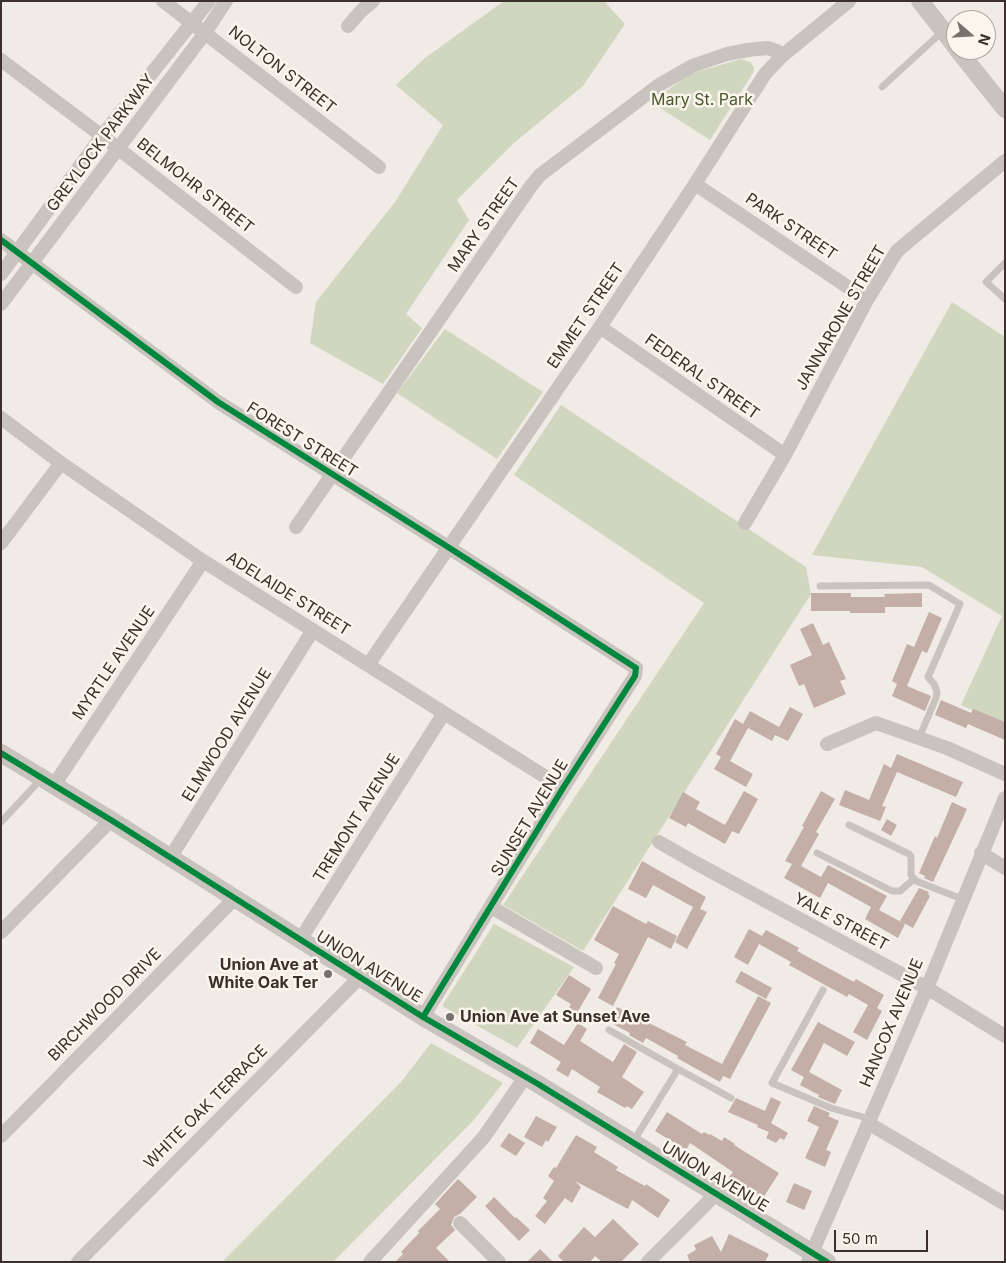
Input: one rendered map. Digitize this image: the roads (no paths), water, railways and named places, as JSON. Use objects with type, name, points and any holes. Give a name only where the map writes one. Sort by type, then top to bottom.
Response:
[{"type":"street","name":"NOLTON STREET","points":[[162,1],[379,166]]},
{"type":"street","name":"GREYLOCK PARKWAY","points":[[1,274],[102,136],[209,1]]},
{"type":"street","name":"GREYLOCK PARKWAY","points":[[1,304],[205,33],[226,1]]},
{"type":"street","points":[[348,26],[373,1]]},
{"type":"street","name":"EMMET STREET","points":[[368,665],[600,328],[695,184],[757,85],[782,56],[849,1]]},
{"type":"street","points":[[920,1],[946,35]]},
{"type":"street","name":"MARY STREET","points":[[296,527],[531,186],[540,176],[659,85],[692,66],[718,57],[748,50],[767,48],[777,51],[782,56]]},
{"type":"street","name":"BELMOHR STREET","points":[[1,60],[118,148],[296,287]]},
{"type":"street","points":[[966,60],[1005,109]]},
{"type":"street","name":"JANNARONE STREET","points":[[745,523],[785,455],[867,300],[897,252],[1005,161]]},
{"type":"street","name":"PARK STREET","points":[[695,184],[867,300]]},
{"type":"street","name":"FOREST STREET","points":[[1,240],[218,402],[602,644]]},
{"type":"street","name":"FEDERAL STREET","points":[[600,328],[785,455]]},
{"type":"street","name":"ADELAIDE STREET","points":[[1,418],[61,463],[203,561],[563,788]]},
{"type":"street","points":[[1,543],[61,463]]},
{"type":"street","name":"MYRTLE AVENUE","points":[[48,782],[203,561]]},
{"type":"street","name":"ELMWOOD AVENUE","points":[[170,858],[313,630]]},
{"type":"street","name":"SUNSET AVENUE","points":[[423,1017],[634,676],[636,668],[602,644]]},
{"type":"street","name":"TREMONT AVENUE","points":[[300,940],[444,714]]},
{"type":"street","points":[[826,744],[876,723],[947,748],[1005,774]]},
{"type":"street","name":"UNION AVENUE","points":[[1,753],[111,820],[423,1017],[716,1194],[810,1257],[827,1262]]},
{"type":"street","name":"HANCOX AVENUE","points":[[810,1257],[927,988],[1005,798]]},
{"type":"street","points":[[1,932],[111,820]]},
{"type":"street","name":"YALE STREET","points":[[659,842],[927,988],[1005,1036]]},
{"type":"street","points":[[981,853],[1005,868]]},
{"type":"street","name":"BIRCHWOOD DRIVE","points":[[1,1136],[234,899]]},
{"type":"street","points":[[491,907],[596,968]]},
{"type":"street","name":"WHITE OAK TERRACE","points":[[78,1262],[360,977]]},
{"type":"street","points":[[370,1262],[484,1137],[525,1077]]},
{"type":"street","points":[[869,1121],[1005,1204]]},
{"type":"street","points":[[648,1262],[716,1194]]},
{"type":"street","points":[[460,1223],[500,1262]]},
{"type":"lane","points":[[882,87],[943,31]]},
{"type":"lane","points":[[1005,263],[986,282],[1005,299]]},
{"type":"lane","points":[[820,586],[928,585],[960,604],[928,677],[934,684],[937,692],[919,738]]},
{"type":"lane","points":[[1,822],[48,782]]},
{"type":"lane","points":[[849,825],[909,854],[911,856],[910,875],[914,879],[962,900]]},
{"type":"lane","points":[[817,853],[892,891],[900,891],[914,879]]},
{"type":"lane","points":[[823,990],[772,1083],[869,1121]]},
{"type":"lane","points":[[609,1030],[731,1098]]},
{"type":"lane","points":[[632,1142],[678,1069]]},
{"type":"place","name":"Union Ave at White Oak Ter","points":[[328,974]]},
{"type":"place","name":"Union Ave at Sunset Ave","points":[[450,1017]]},
{"type":"park label","name":"Mary St. Park","points":[[702,100]]}]
